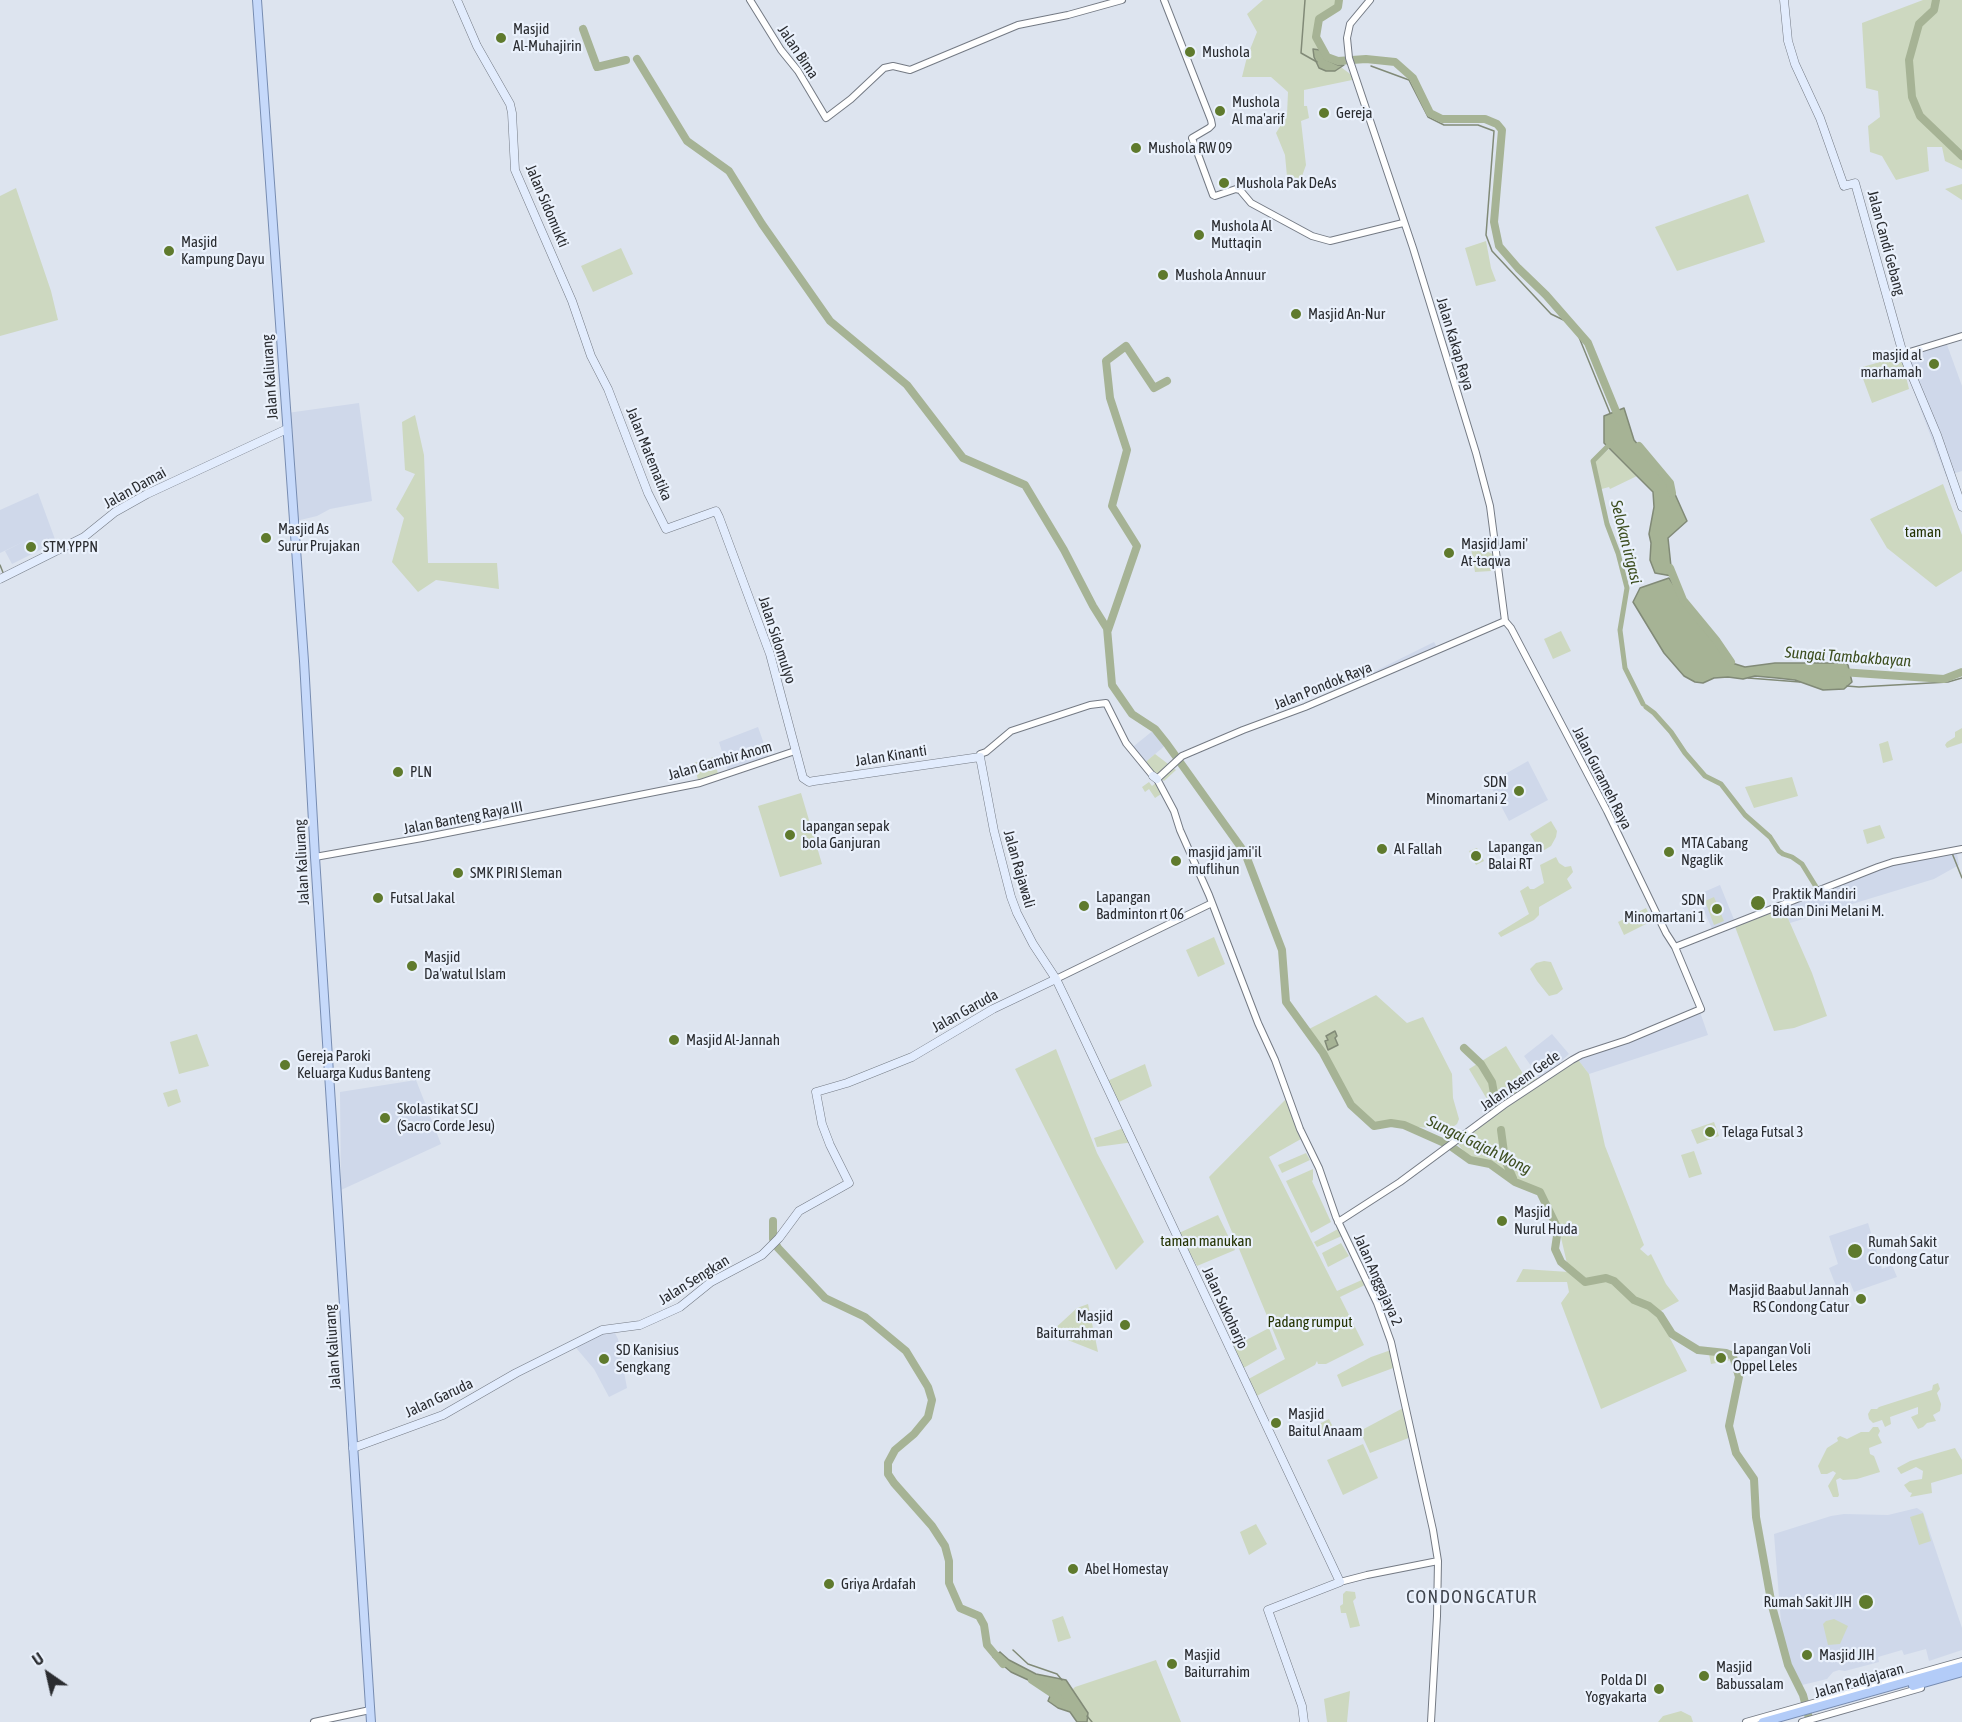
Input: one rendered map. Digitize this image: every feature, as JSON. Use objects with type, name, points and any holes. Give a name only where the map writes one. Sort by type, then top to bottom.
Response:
[{"type":"highway","name":"Jalan Padjajaran","points":[[1894,1688],[1962,1666]]},
{"type":"highway","name":"Jalan Padjajaran","points":[[1783,1722],[1820,1706],[1962,1674]]},
{"type":"highway","name":"Jalan Padjajaran","points":[[1763,1722],[1796,1715]]},
{"type":"main road","name":"Jalan Kaliurang","points":[[257,0],[304,661],[371,1722]]},
{"type":"main road","name":"Jalan Sidomukti","points":[[457,0],[477,46],[510,104],[515,170],[572,301],[591,356],[608,389]]},
{"type":"main road","name":"Jalan Candi Gebang","points":[[1784,0],[1788,41],[1795,64],[1820,118],[1844,186],[1855,183],[1903,354],[1962,507]]},
{"type":"main road","name":"Jalan Matematika","points":[[608,389],[632,454],[666,529],[716,511]]},
{"type":"main road","name":"Jalan Damai","points":[[0,579],[84,537],[109,517],[147,494],[287,429]]},
{"type":"main road","name":"Jalan Sidomulyo","points":[[716,511],[770,654],[795,752],[805,780]]},
{"type":"main road","name":"Jalan Kinanti","points":[[805,780],[814,781],[980,757]]},
{"type":"main road","name":"Jalan Rajawali","points":[[980,757],[994,831],[1011,897],[1033,944],[1056,979]]},
{"type":"main road","name":"Jalan Garuda","points":[[768,1251],[799,1211],[849,1184],[822,1124],[816,1092],[847,1083],[912,1057],[993,1009],[1056,979]]},
{"type":"main road","name":"Jalan Sukoharjo","points":[[1056,979],[1340,1582]]},
{"type":"main road","name":"Jalan Sengkan","points":[[534,1364],[602,1330],[640,1325],[680,1307],[711,1282],[768,1251]]},
{"type":"main road","name":"Jalan Garuda","points":[[353,1448],[443,1415],[534,1364]]},
{"type":"main road","points":[[1304,1722],[1302,1706],[1268,1610],[1340,1582]]},
{"type":"street","name":"Jalan Bima","points":[[750,0],[798,71],[826,118],[884,69],[893,66],[910,70],[1018,25],[1082,12],[1122,0]]},
{"type":"street","points":[[1164,0],[1212,120],[1209,128],[1191,138],[1210,191],[1215,196],[1236,189],[1240,190],[1251,203],[1318,239],[1330,241],[1403,223]]},
{"type":"street","name":"Jalan Kakap Raya","points":[[1370,0],[1350,24],[1347,38],[1349,58],[1413,248],[1476,453],[1490,506],[1505,621]]},
{"type":"street","points":[[1903,354],[1962,336]]},
{"type":"street","name":"Jalan Pondok Raya","points":[[1155,778],[1182,756],[1305,707],[1505,621]]},
{"type":"street","name":"Jalan Gurameh Raya","points":[[1505,621],[1511,628],[1607,811],[1666,933],[1675,946],[1701,1009]]},
{"type":"street","name":"Jalan Anggajaya 2","points":[[980,757],[980,754],[986,752],[1011,731],[1094,704],[1106,703],[1126,743],[1155,778],[1174,811],[1338,1222],[1381,1311],[1391,1342],[1438,1561],[1431,1722]]},
{"type":"street","name":"Jalan Gambir Anom","points":[[616,800],[699,783],[795,752]]},
{"type":"street","name":"Jalan Banteng Raya III","points":[[315,857],[616,800]]},
{"type":"street","points":[[1675,946],[1878,867],[1962,849]]},
{"type":"street","name":"Jalan Garuda","points":[[1056,979],[1212,903]]},
{"type":"street","name":"Jalan Asem Gede","points":[[1338,1222],[1449,1148],[1504,1105],[1581,1055],[1627,1040],[1701,1009]]},
{"type":"street","points":[[1340,1582],[1438,1561]]},
{"type":"street","points":[[1894,1688],[1962,1661]]},
{"type":"street","points":[[314,1722],[370,1710]]},
{"type":"street","points":[[1746,1722],[1796,1715]]},
{"type":"shaded area","points":[[1313,49],[1320,50],[1325,59],[1338,65],[1344,65],[1335,71],[1319,68]]},
{"type":"shaded area","points":[[1946,342],[1962,386],[1962,471],[1946,476],[1901,358]]},
{"type":"shaded area","points":[[359,403],[372,501],[330,509],[317,516],[296,521],[287,413]]},
{"type":"shaded area","points":[[1624,408],[1634,440],[1670,483],[1687,521],[1668,538],[1672,576],[1655,573],[1650,560],[1649,534],[1654,507],[1653,492],[1604,443],[1604,416]]},
{"type":"shaded area","points":[[38,493],[56,542],[12,564],[5,551],[27,540],[0,553],[0,510]]},
{"type":"shaded area","points":[[1669,578],[1706,632],[1732,663],[1745,667],[1775,663],[1845,663],[1848,665],[1852,682],[1844,689],[1823,690],[1795,680],[1777,678],[1728,677],[1714,678],[1703,683],[1695,682],[1684,676],[1664,653],[1633,602],[1640,588]]},
{"type":"shaded area","points":[[1434,642],[1439,651],[1301,708]]},
{"type":"shaded area","points":[[758,727],[769,758],[728,771],[719,742]]},
{"type":"shaded area","points":[[1155,729],[1167,744],[1142,765],[1129,750]]},
{"type":"shaded area","name":"SDN Minomartani 2","points":[[1528,761],[1548,800],[1509,821],[1489,783]]},
{"type":"shaded area","points":[[1956,848],[1959,865],[1934,879],[1790,923],[1783,907],[1864,872]]},
{"type":"shaded area","name":"SDN Minomartani 1","points":[[1720,885],[1735,922],[1713,931],[1697,895]]},
{"type":"shaded area","points":[[1700,1012],[1708,1035],[1589,1074],[1576,1057]]},
{"type":"shaded area","points":[[1335,1031],[1338,1045],[1328,1050],[1326,1036]]},
{"type":"shaded area","points":[[1552,1034],[1569,1054],[1560,1062],[1561,1066],[1541,1080],[1524,1056]]},
{"type":"shaded area","name":"Skolastikat SCJ (Sacro Corde Jesu)","points":[[416,1080],[441,1144],[341,1190],[340,1092]]},
{"type":"shaded area","name":"Rumah Sakit Condong Catur","points":[[1868,1223],[1882,1269],[1892,1265],[1897,1277],[1854,1292],[1850,1282],[1836,1286],[1829,1268],[1838,1264],[1829,1236]]},
{"type":"shaded area","name":"SD Kanisius Sengkang","points":[[612,1327],[618,1339],[627,1388],[609,1397],[594,1369],[577,1349],[575,1340]]},
{"type":"shaded area","name":"Rumah Sakit JIH","points":[[1917,1508],[1923,1512],[1962,1628],[1962,1650],[1929,1661],[1926,1649],[1904,1655],[1902,1650],[1878,1657],[1879,1662],[1845,1671],[1839,1670],[1833,1672],[1827,1679],[1798,1686],[1784,1661],[1774,1534],[1831,1516],[1888,1515]]},
{"type":"shaded area","points":[[1000,1652],[1009,1660],[1036,1674],[1066,1680],[1088,1713],[1087,1722],[1077,1722],[1070,1712],[1048,1701],[1052,1691],[1011,1672],[993,1657]]},
{"type":"green space","points":[[1263,0],[1338,0],[1337,6],[1318,18],[1314,39],[1325,59],[1338,65],[1357,79],[1304,90],[1304,106],[1307,106],[1309,118],[1301,121],[1306,165],[1301,179],[1288,187],[1285,155],[1276,133],[1287,115],[1288,92],[1271,77],[1242,77],[1257,32],[1247,14]]},
{"type":"green space","points":[[1923,0],[1962,0],[1962,169],[1945,161],[1942,147],[1927,147],[1929,171],[1896,180],[1882,156],[1870,152],[1868,126],[1880,117],[1878,91],[1866,88],[1862,23]]},
{"type":"green space","points":[[1962,184],[1962,200],[1945,189]]},
{"type":"green space","points":[[16,188],[51,291],[58,320],[0,336],[0,196]]},
{"type":"green space","points":[[1748,194],[1765,242],[1677,271],[1655,227]]},
{"type":"green space","points":[[1486,241],[1496,281],[1476,286],[1465,248]]},
{"type":"green space","points":[[621,248],[633,274],[593,292],[581,266]]},
{"type":"green space","points":[[1901,356],[1909,389],[1872,403],[1859,368]]},
{"type":"green space","points":[[415,415],[424,455],[428,563],[497,563],[499,589],[436,580],[418,592],[392,562],[404,518],[396,509],[415,474],[405,470],[402,422]]},
{"type":"green space","points":[[1609,449],[1637,476],[1610,489],[1609,487],[1598,490],[1592,464]]},
{"type":"green space","name":"taman","points":[[1943,484],[1962,535],[1962,571],[1936,587],[1887,548],[1870,519]]},
{"type":"green space","points":[[1470,542],[1494,555],[1495,566],[1491,571],[1475,572]]},
{"type":"green space","points":[[1561,631],[1571,651],[1553,659],[1544,639]]},
{"type":"green space","points":[[1962,728],[1962,743],[1947,748],[1945,745],[1947,742],[1955,737],[1955,732]]},
{"type":"green space","points":[[1888,741],[1893,760],[1883,763],[1879,744]]},
{"type":"green space","points":[[1155,754],[1176,770],[1164,781],[1142,765]]},
{"type":"green space","points":[[714,757],[718,774],[698,780],[694,763]]},
{"type":"green space","points":[[1792,777],[1798,796],[1754,808],[1745,787]]},
{"type":"green space","points":[[1149,782],[1152,786],[1157,782],[1164,792],[1155,798],[1149,789],[1145,792],[1142,787]]},
{"type":"green space","name":"lapangan sepak bola Ganjuran","points":[[801,793],[822,864],[780,877],[758,806]]},
{"type":"green space","points":[[1551,821],[1557,831],[1556,837],[1551,846],[1541,852],[1530,834]]},
{"type":"green space","points":[[1880,825],[1885,838],[1867,844],[1863,830]]},
{"type":"green space","name":"Lapangan Balai RT","points":[[1477,848],[1484,861],[1476,865],[1469,851]]},
{"type":"green space","points":[[1556,857],[1565,867],[1571,866],[1573,872],[1567,879],[1572,888],[1539,907],[1539,915],[1534,920],[1501,937],[1498,933],[1529,914],[1520,891],[1528,886],[1534,889],[1544,883],[1540,865]]},
{"type":"green space","points":[[1714,897],[1724,921],[1714,925],[1705,901]]},
{"type":"green space","points":[[1783,907],[1812,973],[1827,1016],[1794,1028],[1774,1031],[1734,924]]},
{"type":"green space","points":[[1646,908],[1652,921],[1624,935],[1618,922]]},
{"type":"green space","points":[[1214,937],[1225,964],[1198,977],[1186,950]]},
{"type":"green space","points":[[1551,962],[1563,989],[1557,994],[1549,996],[1530,969],[1536,963]]},
{"type":"green space","points":[[1376,995],[1407,1023],[1423,1017],[1452,1074],[1453,1098],[1459,1119],[1457,1124],[1450,1129],[1391,1123],[1374,1126],[1351,1105],[1309,1029]]},
{"type":"green space","points":[[197,1034],[209,1066],[179,1074],[170,1042]]},
{"type":"green space","points":[[1506,1046],[1525,1077],[1534,1071],[1538,1081],[1505,1104],[1501,1100],[1491,1106],[1469,1069]]},
{"type":"green space","points":[[1056,1049],[1097,1153],[1144,1242],[1116,1270],[1015,1069]]},
{"type":"green space","points":[[1576,1057],[1589,1074],[1605,1146],[1644,1245],[1640,1249],[1648,1256],[1651,1254],[1666,1284],[1679,1301],[1659,1312],[1660,1315],[1658,1315],[1687,1371],[1601,1409],[1561,1303],[1569,1292],[1567,1282],[1516,1282],[1523,1269],[1569,1272],[1559,1229],[1542,1190],[1515,1182],[1490,1163],[1470,1159],[1457,1143]]},
{"type":"green space","points":[[1145,1064],[1152,1086],[1117,1103],[1105,1082]]},
{"type":"green space","points":[[177,1089],[181,1102],[168,1107],[163,1093]]},
{"type":"green space","name":"Padang rumput","points":[[1288,1097],[1301,1139],[1269,1157],[1337,1291],[1364,1279],[1367,1284],[1340,1297],[1364,1345],[1326,1364],[1318,1364],[1317,1361],[1315,1365],[1253,1398],[1243,1382],[1285,1359],[1209,1177]]},
{"type":"green space","points":[[1714,1122],[1719,1136],[1697,1144],[1691,1130]]},
{"type":"green space","points":[[1127,1127],[1134,1142],[1097,1147],[1094,1138]]},
{"type":"green space","points":[[1694,1151],[1702,1174],[1689,1178],[1681,1155]]},
{"type":"green space","points":[[1306,1153],[1310,1160],[1282,1173],[1278,1165]]},
{"type":"green space","points":[[1313,1169],[1312,1181],[1331,1222],[1311,1233],[1286,1181]]},
{"type":"green space","name":"taman manukan","points":[[1218,1215],[1235,1250],[1197,1266],[1179,1233]]},
{"type":"green space","points":[[1338,1229],[1344,1235],[1317,1247],[1314,1242]]},
{"type":"green space","points":[[1341,1243],[1349,1256],[1328,1267],[1322,1253]]},
{"type":"green space","points":[[1088,1304],[1098,1352],[1050,1333],[1077,1308]]},
{"type":"green space","points":[[1269,1328],[1277,1349],[1240,1370],[1231,1348]]},
{"type":"green space","points":[[1391,1350],[1396,1367],[1342,1387],[1337,1375],[1371,1357]]},
{"type":"green space","name":"Lapangan Voli Oppel Leles","points":[[1709,1354],[1726,1354],[1731,1356],[1732,1360],[1711,1364]]},
{"type":"green space","points":[[1938,1383],[1940,1389],[1937,1393],[1941,1404],[1940,1411],[1933,1415],[1936,1421],[1927,1423],[1918,1429],[1911,1417],[1918,1414],[1918,1407],[1890,1417],[1891,1424],[1885,1427],[1882,1420],[1873,1423],[1869,1419],[1868,1414],[1871,1409],[1932,1390],[1933,1385]]},
{"type":"green space","points":[[1405,1407],[1411,1437],[1370,1453],[1360,1431]]},
{"type":"green space","points":[[1329,1419],[1334,1429],[1320,1436],[1315,1426]]},
{"type":"green space","points":[[1873,1427],[1878,1427],[1880,1431],[1878,1435],[1882,1443],[1869,1448],[1880,1472],[1857,1479],[1843,1480],[1840,1478],[1836,1480],[1839,1495],[1833,1497],[1828,1486],[1836,1473],[1833,1471],[1821,1474],[1818,1466],[1827,1448],[1838,1441],[1837,1438],[1840,1436],[1847,1439],[1861,1432],[1869,1432]]},
{"type":"green space","points":[[1363,1444],[1378,1478],[1343,1495],[1327,1460]]},
{"type":"green space","points":[[1955,1448],[1962,1460],[1962,1474],[1931,1483],[1932,1493],[1910,1497],[1912,1493],[1904,1485],[1910,1481],[1922,1479],[1923,1471],[1916,1467],[1901,1474],[1897,1468],[1910,1461]]},
{"type":"green space","points":[[1923,1513],[1931,1541],[1919,1545],[1910,1517]]},
{"type":"green space","points":[[1256,1524],[1267,1544],[1249,1555],[1240,1532]]},
{"type":"green space","points":[[1346,1591],[1355,1592],[1356,1598],[1353,1601],[1360,1626],[1350,1628],[1346,1613],[1341,1613],[1340,1606],[1343,1604],[1343,1594]]},
{"type":"green space","points":[[1063,1616],[1071,1638],[1058,1642],[1052,1620]]},
{"type":"green space","points":[[1834,1619],[1848,1626],[1840,1644],[1828,1645],[1823,1624]]},
{"type":"green space","points":[[1156,1660],[1181,1722],[1078,1722],[1062,1700],[1075,1687]]},
{"type":"green space","points":[[1350,1691],[1347,1722],[1327,1722],[1324,1699]]},
{"type":"green space","points":[[1681,1711],[1691,1716],[1693,1722],[1658,1722],[1663,1716]]},
{"type":"waterway","points":[[1305,0],[1301,53],[1317,62]]},
{"type":"waterway","name":"Sungai Tambakbayan","points":[[1339,0],[1338,7],[1319,19],[1316,37],[1327,57],[1338,61],[1366,59],[1395,62],[1413,78],[1430,113],[1442,119],[1485,119],[1497,124],[1502,130],[1494,222],[1499,246],[1588,343],[1620,421]]},
{"type":"waterway","points":[[1936,0],[1934,10],[1919,24],[1909,60],[1912,97],[1920,116],[1962,156]]},
{"type":"waterway","points":[[583,29],[597,67],[626,60]]},
{"type":"waterway","points":[[637,59],[687,141],[729,171],[762,224],[830,321],[907,385],[963,458],[1025,485],[1108,630],[1137,546],[1112,506],[1127,450],[1110,398],[1106,361],[1126,346],[1154,388],[1167,381]]},
{"type":"waterway","points":[[1371,66],[1409,80],[1428,117],[1444,125],[1478,125],[1494,131],[1486,235],[1492,251],[1551,314],[1574,325],[1610,413]]},
{"type":"waterway","name":"Selokan irigasi","points":[[1611,443],[1593,461],[1607,524],[1618,553],[1627,588],[1620,630],[1625,668],[1643,704]]},
{"type":"waterway","name":"Sungai Tambakbayan","points":[[1639,446],[1670,483],[1672,493]]},
{"type":"waterway","points":[[0,565],[4,575]]},
{"type":"waterway","name":"Sungai Tambakbayan","points":[[1670,568],[1683,600],[1731,662]]},
{"type":"waterway","name":"Sungai Gajah Wong","points":[[1107,628],[1112,685],[1132,714],[1155,729],[1167,744],[1245,853],[1282,950],[1286,1002],[1323,1053],[1351,1105],[1374,1126],[1391,1123],[1404,1125],[1449,1145],[1470,1160],[1490,1164],[1515,1182],[1540,1192],[1558,1229],[1555,1249],[1561,1262],[1585,1282],[1606,1278],[1614,1281],[1634,1300],[1649,1306],[1660,1315],[1672,1334],[1698,1350],[1733,1356],[1739,1377],[1729,1426],[1736,1453],[1754,1479],[1756,1517],[1772,1606],[1788,1665],[1803,1695],[1810,1722]]},
{"type":"waterway","name":"Sungai Tambakbayan","points":[[1841,672],[1944,679],[1962,672]]},
{"type":"waterway","points":[[1748,678],[1800,682]]},
{"type":"waterway","points":[[1847,686],[1948,682],[1962,678]]},
{"type":"waterway","name":"Selokan irigasi","points":[[1646,707],[1671,732],[1705,776],[1721,784],[1745,815],[1770,837],[1779,851],[1802,864],[1818,890]]},
{"type":"waterway","points":[[1952,853],[1962,878]]},
{"type":"waterway","points":[[1464,1048],[1481,1064],[1492,1082],[1494,1108]]},
{"type":"waterway","points":[[1501,1130],[1505,1160],[1513,1178]]},
{"type":"waterway","points":[[773,1221],[773,1239],[778,1248],[825,1298],[865,1317],[906,1351],[928,1387],[932,1400],[928,1417],[914,1434],[895,1450],[888,1463],[888,1474],[932,1526],[945,1546],[949,1561],[949,1583],[960,1608],[979,1616],[984,1625],[987,1645],[1003,1664]]},
{"type":"waterway","points":[[1013,1650],[1028,1664],[1057,1674],[1062,1680]]},
{"type":"waterway","points":[[1032,1680],[1059,1698]]},
{"type":"waterway","points":[[1087,1716],[1092,1722]]},
{"type":"place","name":"Masjid Al-Muhajirin","points":[[501,38]]},
{"type":"place","name":"Mushola","points":[[1190,52]]},
{"type":"place","name":"Mushola Al ma'arif","points":[[1220,111]]},
{"type":"place","name":"Gereja","points":[[1324,113]]},
{"type":"place","name":"Mushola RW 09","points":[[1136,148]]},
{"type":"place","name":"Mushola Pak DeAs","points":[[1224,183]]},
{"type":"place","name":"Mushola Al Muttaqin","points":[[1199,235]]},
{"type":"place","name":"Masjid Kampung Dayu","points":[[169,251]]},
{"type":"place","name":"Mushola Annuur","points":[[1163,275]]},
{"type":"place","name":"Masjid An-Nur","points":[[1296,314]]},
{"type":"place","name":"masjid al marhamah","points":[[1934,364]]},
{"type":"place","name":"Masjid As Surur Prujakan","points":[[266,538]]},
{"type":"place","name":"STM YPPN","points":[[31,547]]},
{"type":"place","name":"Masjid Jami' At-taqwa","points":[[1449,553]]},
{"type":"place","name":"PLN","points":[[398,772]]},
{"type":"place","name":"SDN Minomartani 2","points":[[1519,791]]},
{"type":"place","name":"lapangan sepak bola Ganjuran","points":[[790,835]]},
{"type":"place","name":"Al Fallah","points":[[1382,849]]},
{"type":"place","name":"MTA Cabang Ngaglik","points":[[1669,852]]},
{"type":"place","name":"Lapangan Balai RT","points":[[1476,856]]},
{"type":"place","name":"masjid jami'il muflihun","points":[[1176,861]]},
{"type":"place","name":"SMK PIRI Sleman","points":[[458,873]]},
{"type":"place","name":"Futsal Jakal","points":[[378,898]]},
{"type":"place","name":"Praktik Mandiri Bidan Dini Melani M.","points":[[1758,903]]},
{"type":"place","name":"Lapangan Badminton rt 06","points":[[1084,906]]},
{"type":"place","name":"SDN Minomartani 1","points":[[1717,909]]},
{"type":"place","name":"Masjid Da'watul Islam","points":[[412,966]]},
{"type":"place","name":"Masjid Al-Jannah","points":[[674,1040]]},
{"type":"place","name":"Gereja Paroki Keluarga Kudus Banteng","points":[[285,1065]]},
{"type":"place","name":"Skolastikat SCJ (Sacro Corde Jesu)","points":[[385,1118]]},
{"type":"place","name":"Telaga Futsal 3","points":[[1710,1132]]},
{"type":"place","name":"Masjid Nurul Huda","points":[[1502,1221]]},
{"type":"place","name":"Rumah Sakit Condong Catur","points":[[1855,1251]]},
{"type":"place","name":"Masjid Baabul Jannah RS Condong Catur","points":[[1861,1299]]},
{"type":"place","name":"Masjid Baiturrahman","points":[[1125,1325]]},
{"type":"place","name":"Lapangan Voli Oppel Leles","points":[[1721,1358]]},
{"type":"place","name":"SD Kanisius Sengkang","points":[[604,1359]]},
{"type":"place","name":"Masjid Baitul Anaam","points":[[1276,1423]]},
{"type":"place","name":"Abel Homestay","points":[[1073,1569]]},
{"type":"place","name":"Griya Ardafah","points":[[829,1584]]},
{"type":"place","name":"Rumah Sakit JIH","points":[[1866,1602]]},
{"type":"place","name":"Masjid JIH","points":[[1807,1655]]},
{"type":"place","name":"Masjid Baiturrahim","points":[[1172,1664]]},
{"type":"place","name":"Masjid Babussalam","points":[[1704,1676]]},
{"type":"place","name":"Polda DI Yogyakarta","points":[[1659,1689]]},
{"type":"district","name":"CONDONGCATUR","points":[[1472,1597]]}]
